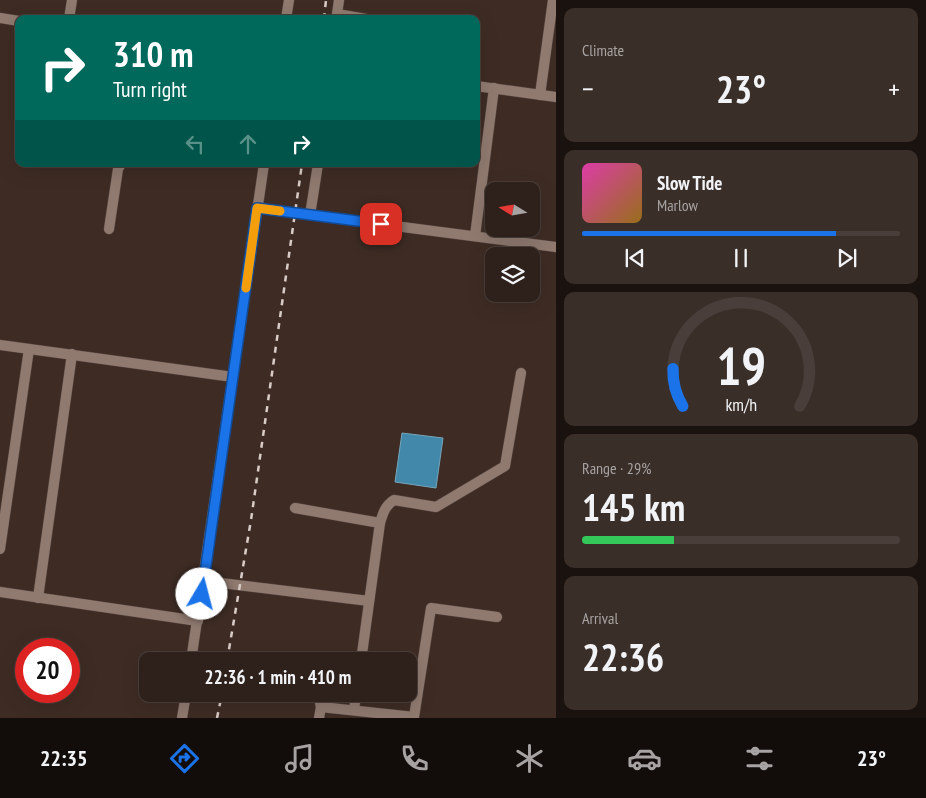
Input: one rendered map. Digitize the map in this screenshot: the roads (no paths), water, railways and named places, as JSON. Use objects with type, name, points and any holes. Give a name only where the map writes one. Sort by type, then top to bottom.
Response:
[{"type":"lane","points":[[70,15],[72,0]]},
{"type":"lane","points":[[287,15],[289,0]]},
{"type":"lane","points":[[339,0],[337,14],[343,15]]},
{"type":"lane","points":[[540,95],[553,0]]},
{"type":"lane","points":[[0,18],[15,20]]},
{"type":"lane","points":[[480,86],[556,98]]},
{"type":"lane","points":[[475,236],[494,88]]},
{"type":"lane","points":[[109,229],[119,167]]},
{"type":"lane","points":[[193,652],[264,167]]},
{"type":"lane","points":[[310,215],[318,167]]},
{"type":"lane","points":[[257,208],[556,247]]},
{"type":"lane","points":[[0,345],[233,377]]},
{"type":"lane","points":[[0,549],[29,349]]},
{"type":"lane","points":[[38,598],[72,354]]},
{"type":"lane","points":[[361,652],[380,523],[388,504],[394,500],[436,507],[505,466],[521,373]]},
{"type":"lane","points":[[295,508],[380,523]]},
{"type":"lane","points":[[204,581],[369,600]]},
{"type":"lane","points":[[0,592],[198,621]]},
{"type":"lane","points":[[321,707],[414,717],[431,608],[497,617]]},
{"type":"lane","points":[[182,718],[185,702]]},
{"type":"lane","points":[[319,718],[320,702]]},
{"type":"lane","points":[[354,710],[355,702]]},
{"type":"water","points":[[402,433],[443,438],[436,488],[395,482]]},
{"type":"railway","points":[[324,15],[326,0]]},
{"type":"railway","points":[[229,652],[251,520],[302,167]]},
{"type":"railway","points":[[217,718],[220,702]]}]
